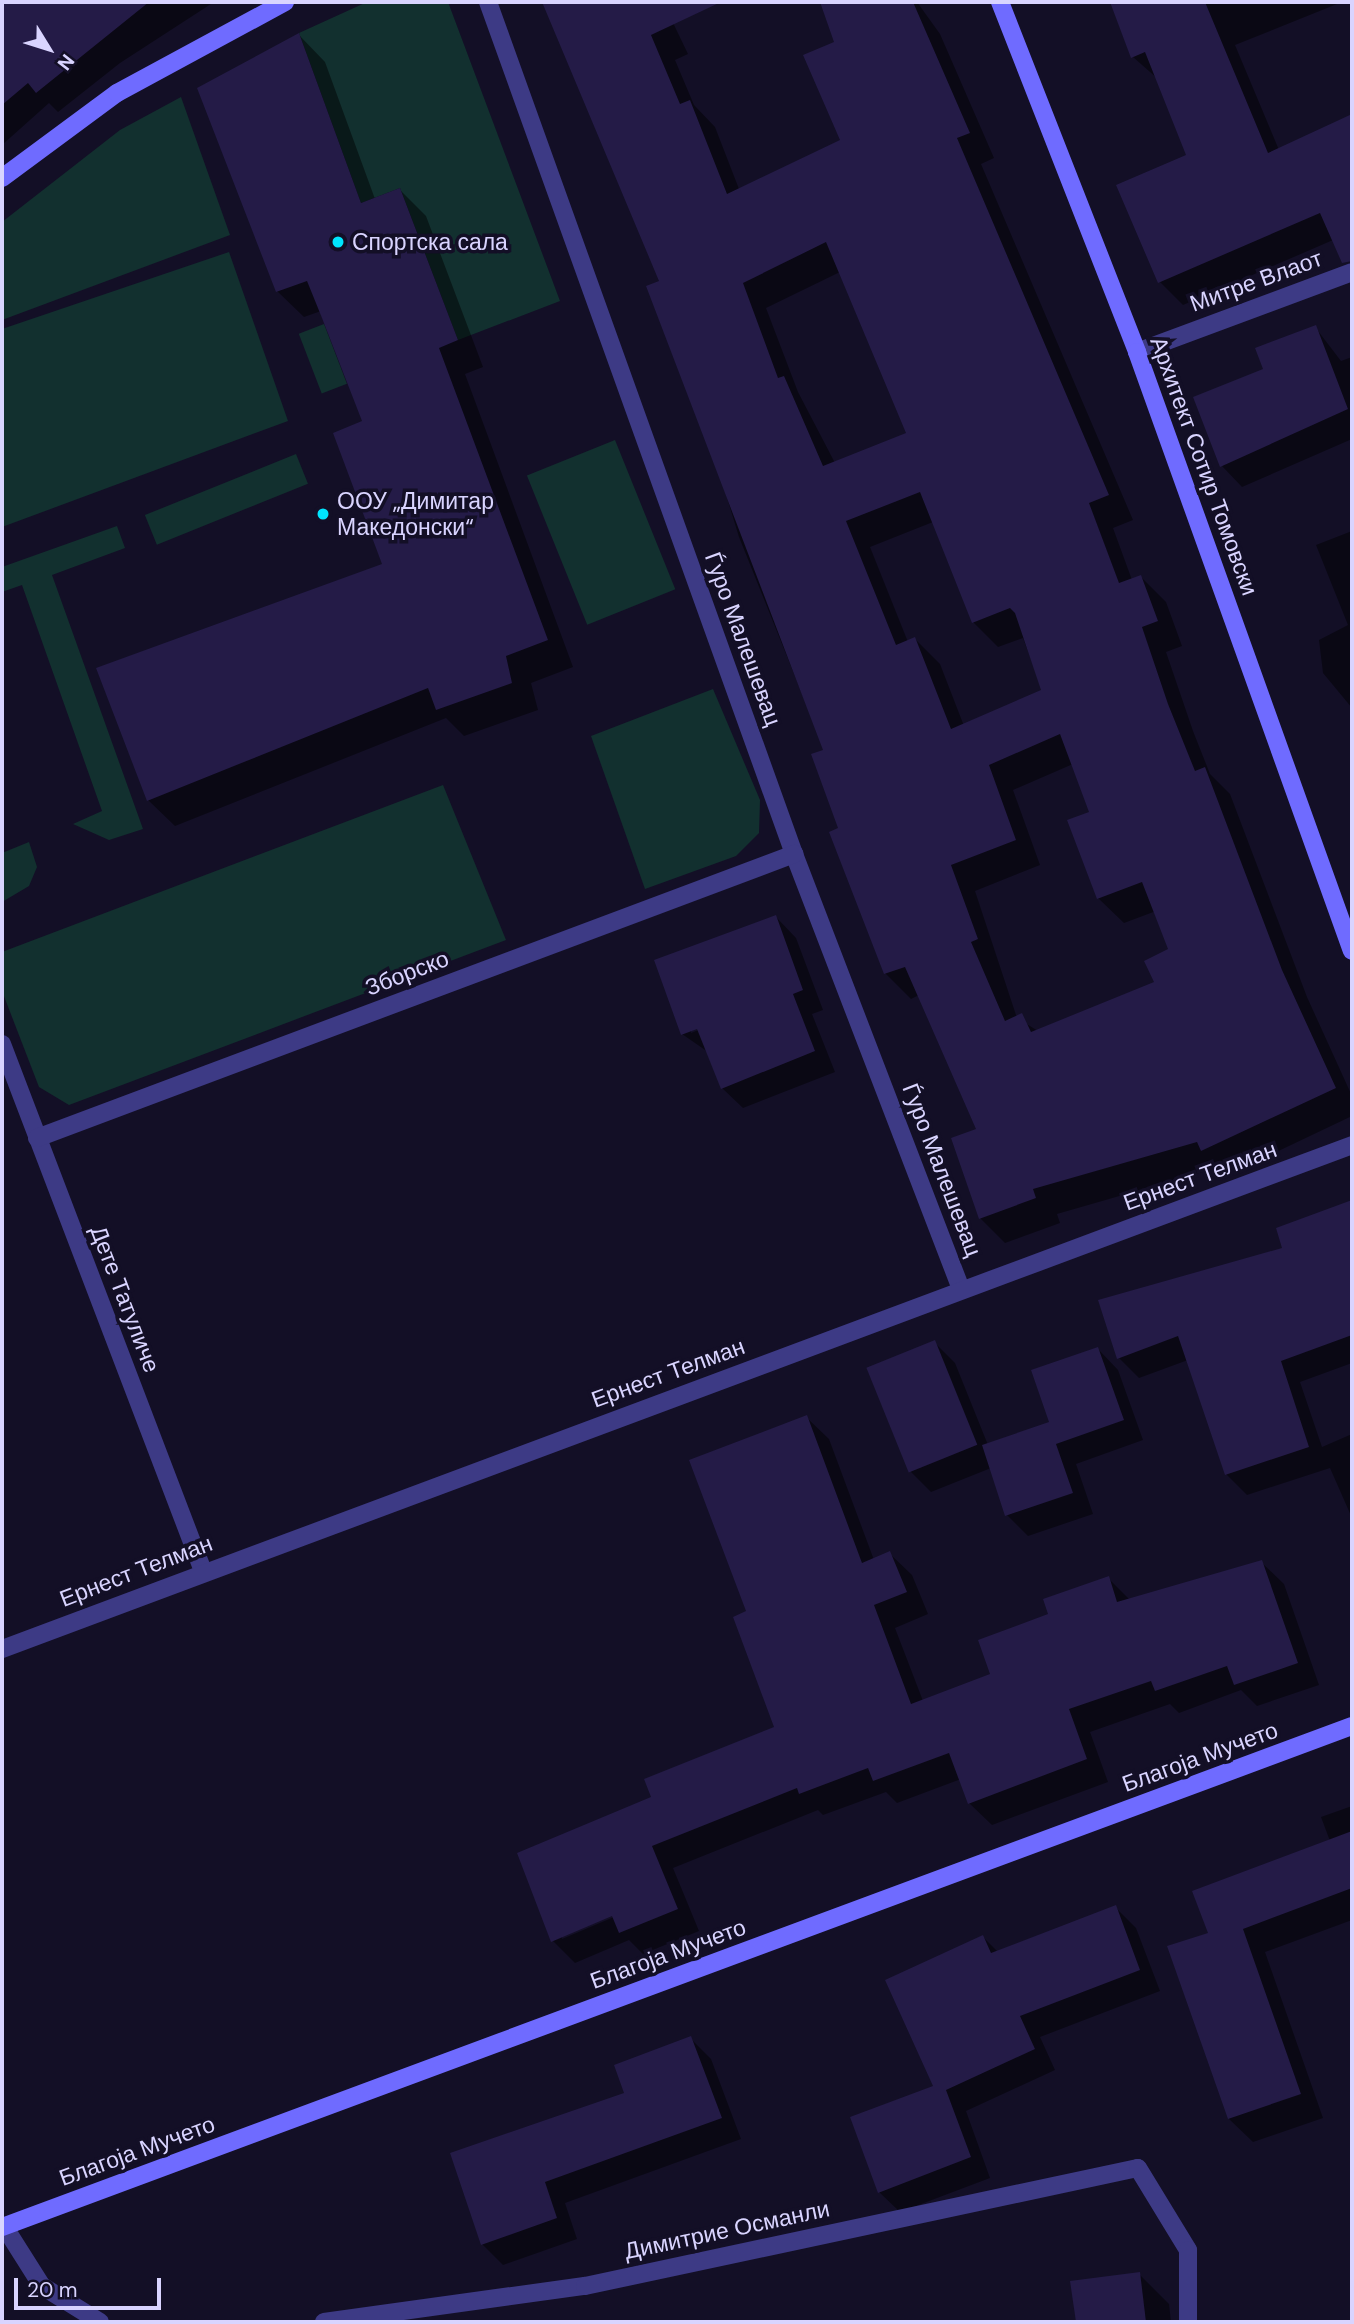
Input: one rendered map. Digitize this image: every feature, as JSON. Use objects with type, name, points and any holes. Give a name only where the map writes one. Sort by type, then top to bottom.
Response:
[{"type":"street","points":[[2,178],[117,93],[285,2]]},
{"type":"street","name":"Ѓуро Малешевац","points":[[488,2],[794,854],[961,1290]]},
{"type":"street","name":"Архитект Сотир Томовски","points":[[1000,2],[1137,352],[1352,951]]},
{"type":"street","name":"Митре Влаот","points":[[1137,352],[1352,272]]},
{"type":"street","name":"Зборско","points":[[37,1138],[794,854]]},
{"type":"street","name":"Дете Татуличе","points":[[2,1044],[203,1571]]},
{"type":"street","name":"Ернест Телман","points":[[2,1649],[203,1571],[1352,1145]]},
{"type":"street","name":"Благоја Мучето","points":[[2,2225],[1352,1726]]},
{"type":"street","name":"Димитрие Османли","points":[[324,2322],[585,2286],[1138,2168],[1188,2250],[1188,2322]]},
{"type":"street","points":[[2,2225],[42,2286],[100,2322]]},
{"type":"green space","points":[[367,2],[448,2],[560,301],[458,340],[400,188],[361,203],[299,33]]},
{"type":"green space","points":[[181,97],[230,235],[2,320],[2,222],[120,130]]},
{"type":"green space","points":[[229,252],[288,421],[2,527],[2,329]]},
{"type":"green space","points":[[324,324],[347,384],[322,393],[299,334]]},
{"type":"green space","points":[[615,440],[675,589],[587,625],[527,476]]},
{"type":"green space","points":[[296,454],[308,484],[157,545],[145,515]]},
{"type":"green space","points":[[117,526],[125,548],[52,575],[143,829],[109,840],[73,824],[102,811],[22,585],[2,592],[2,567]]},
{"type":"green space","points":[[713,689],[760,800],[759,833],[736,856],[645,889],[591,736]]},
{"type":"green space","points":[[443,785],[506,940],[69,1105],[39,1087],[2,991],[2,952]]},
{"type":"green space","points":[[29,842],[37,867],[29,886],[2,902],[2,853]]},
{"type":"building","points":[[2,2],[149,2],[36,93],[28,83],[2,105]]},
{"type":"building","points":[[542,2],[721,2],[651,35],[680,104],[690,100],[727,194],[840,140],[803,55],[834,42],[820,2],[913,2],[970,133],[957,138],[1109,495],[1089,503],[1119,583],[1141,575],[1158,621],[1142,627],[1168,704],[1195,771],[1205,767],[1282,970],[1336,1088],[1201,1151],[1197,1142],[1033,1189],[1036,1198],[979,1219],[951,1138],[976,1129],[905,967],[884,974],[829,832],[838,828],[811,754],[823,750],[646,286],[659,281]],"holes":[[[826,242],[906,433],[823,466],[784,376],[778,378],[743,283]],[[920,492],[972,623],[1010,608],[1015,613],[1041,690],[951,729],[915,637],[896,645],[846,521]],[[1060,734],[1089,812],[1067,820],[1097,899],[1142,882],[1168,949],[1144,961],[1154,982],[1031,1032],[1022,1013],[1005,1021],[971,942],[978,939],[951,865],[1016,840],[989,765]]]},
{"type":"building","points":[[1110,2],[1205,2],[1268,153],[1352,114],[1352,261],[1342,263],[1320,213],[1158,283],[1116,185],[1186,155],[1145,52],[1131,58]]},
{"type":"building","name":"ООУ „Димитар Македонски“","points":[[299,33],[361,203],[400,188],[458,340],[439,348],[548,640],[506,656],[512,683],[436,710],[428,688],[147,801],[96,668],[382,564],[333,433],[362,421],[322,318],[307,281],[276,292],[197,88]]},
{"type":"building","points":[[1316,325],[1348,409],[1220,467],[1193,397],[1263,369],[1255,348]]},
{"type":"building","points":[[776,915],[803,990],[793,994],[815,1051],[721,1089],[697,1029],[681,1035],[654,960]]},
{"type":"building","points":[[1352,1200],[1352,1335],[1281,1361],[1309,1447],[1225,1475],[1178,1336],[1117,1359],[1098,1300],[1282,1248],[1276,1228]]},
{"type":"building","points":[[935,1340],[977,1445],[909,1472],[866,1368]]},
{"type":"building","points":[[1098,1347],[1124,1420],[1056,1444],[1073,1493],[1005,1516],[982,1445],[1049,1422],[1031,1370]]},
{"type":"building","points":[[807,1415],[862,1563],[890,1551],[907,1592],[874,1605],[911,1704],[990,1674],[978,1640],[1048,1614],[1043,1599],[1109,1576],[1117,1602],[1262,1560],[1298,1663],[1234,1685],[1227,1666],[1155,1691],[1151,1681],[1069,1709],[1087,1759],[968,1804],[949,1753],[873,1781],[868,1768],[799,1794],[797,1788],[652,1846],[678,1909],[619,1933],[612,1916],[551,1942],[517,1853],[651,1797],[644,1779],[774,1727],[733,1617],[746,1611],[689,1460]]},
{"type":"building","points":[[1352,1831],[1352,1888],[1243,1929],[1301,2094],[1228,2119],[1167,1946],[1208,1933],[1192,1891]]},
{"type":"building","points":[[1116,1905],[1140,1970],[1020,2016],[1035,2049],[946,2090],[971,2157],[878,2193],[850,2117],[933,2086],[885,1980],[983,1935],[991,1953]]},
{"type":"building","points":[[691,2036],[722,2118],[545,2182],[557,2218],[481,2245],[450,2153],[624,2093],[614,2065]]},
{"type":"building","points":[[1140,2272],[1146,2322],[1076,2322],[1070,2281]]},
{"type":"place","name":"Спортска сала","points":[[338,242]]},
{"type":"place","name":"ООУ „Димитар Македонски“","points":[[323,514]]}]
